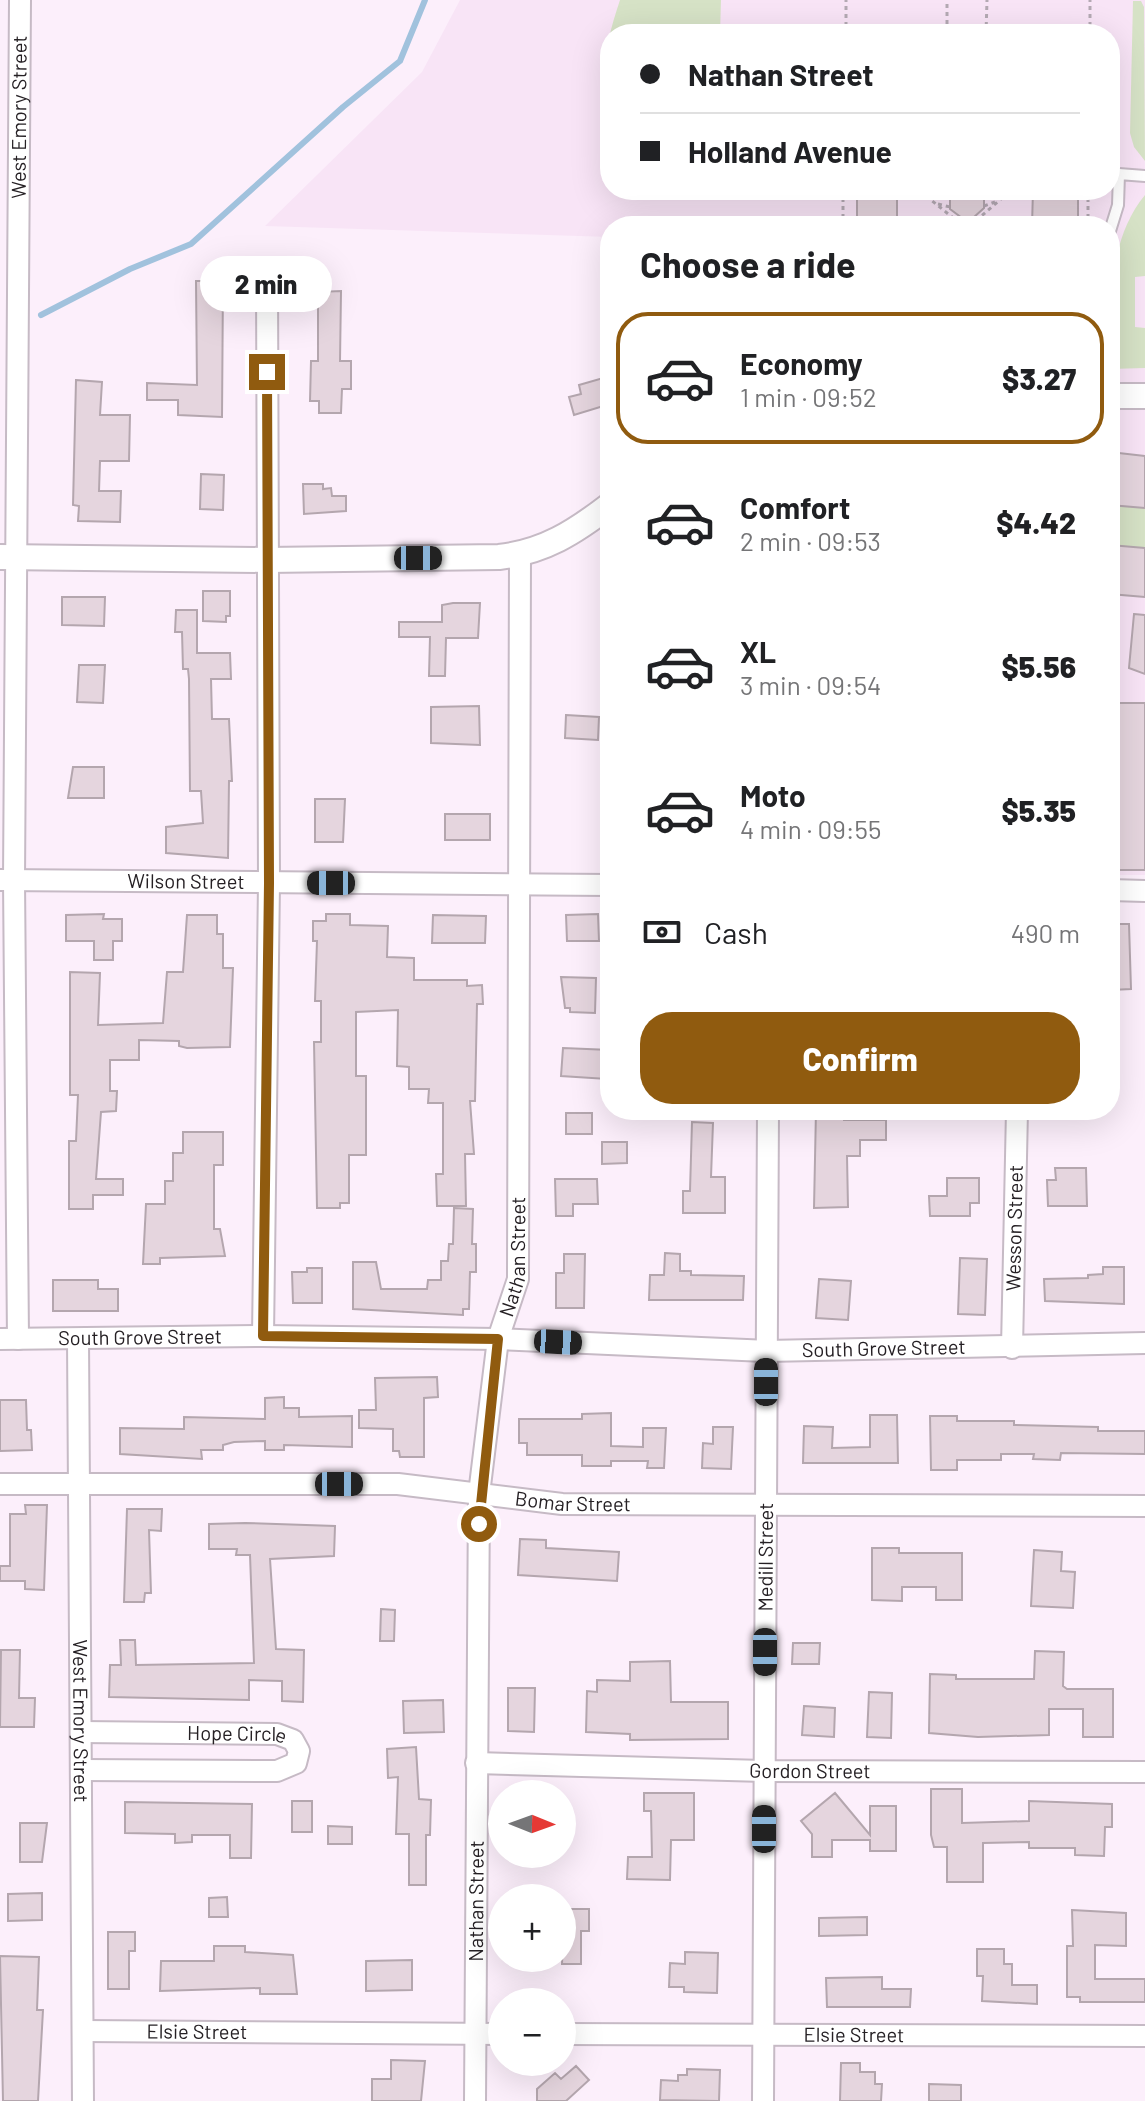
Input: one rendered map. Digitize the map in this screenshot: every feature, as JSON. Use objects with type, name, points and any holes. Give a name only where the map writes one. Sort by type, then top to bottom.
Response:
[{"type":"street","name":"West Emory Street","points":[[9,1339],[8,557],[20,0]]},
{"type":"street","points":[[263,1336],[269,883],[267,278]]},
{"type":"street","points":[[1120,396],[1145,396]]},
{"type":"street","points":[[8,557],[267,560],[520,555],[565,538],[600,512]]},
{"type":"street","name":"Nathan Street","points":[[475,2101],[479,1494],[498,1339],[518,1279],[520,555]]},
{"type":"street","name":"Wilson Street","points":[[7,880],[600,885]]},
{"type":"street","points":[[1120,890],[1145,891]]},
{"type":"street","name":"Medill Street","points":[[763,2101],[768,1120]]},
{"type":"street","name":"Wesson Street","points":[[1012,1348],[1017,1120]]},
{"type":"street","name":"South Grove Street","points":[[9,1339],[263,1336],[498,1339],[767,1351],[1145,1343]]},
{"type":"street","name":"West Emory Street","points":[[78,1339],[76,1484],[82,1770],[83,2101]]},
{"type":"street","name":"Bomar Street","points":[[0,1484],[398,1484],[562,1504],[1145,1506]]},
{"type":"street","name":"Hope Circle","points":[[81,1732],[277,1734],[293,1740],[299,1751],[296,1763],[277,1771],[82,1770]]},
{"type":"street","name":"Gordon Street","points":[[476,1763],[764,1771],[1145,1772]]},
{"type":"street","name":"Elsie Street","points":[[83,2031],[488,2034]]},
{"type":"street","name":"Elsie Street","points":[[576,2034],[1145,2036]]},
{"type":"lane","points":[[1120,174],[1145,176]]},
{"type":"path","points":[[846,0],[846,24]]},
{"type":"path","points":[[947,0],[947,24]]},
{"type":"path","points":[[986,24],[987,0]]},
{"type":"path","points":[[1090,0],[1090,24]]},
{"type":"path","points":[[932,200],[951,216]]},
{"type":"path","points":[[984,206],[999,201]]},
{"type":"path","points":[[982,216],[999,201]]},
{"type":"path","points":[[936,203],[950,207]]},
{"type":"shaded area","points":[[460,0],[1145,0],[1145,875],[1120,875],[1120,216],[600,216],[600,237],[265,226],[422,72]]},
{"type":"green space","points":[[620,0],[721,0],[720,24],[613,24]]},
{"type":"green space","points":[[1133,1],[1141,1],[1144,7],[1145,161],[1134,147],[1130,133]]},
{"type":"green space","points":[[1145,195],[1145,276],[1135,277],[1135,327],[1145,328],[1145,368],[1120,369],[1120,245],[1132,214]]},
{"type":"green space","points":[[1120,506],[1145,508],[1145,548],[1120,546]]},
{"type":"building","points":[[857,200],[897,200],[897,216],[857,216]]},
{"type":"building","points":[[950,200],[984,200],[984,208],[975,216],[959,216],[950,209]]},
{"type":"building","points":[[1033,200],[1078,200],[1078,216],[1032,216]]},
{"type":"building","points":[[196,281],[223,281],[222,417],[178,415],[178,400],[147,400],[147,383],[197,385]]},
{"type":"building","points":[[341,291],[340,361],[351,361],[351,389],[342,389],[341,413],[319,413],[319,401],[310,401],[311,361],[318,361],[318,292]]},
{"type":"building","points":[[600,379],[600,407],[574,415],[569,397],[581,394],[579,385]]},
{"type":"building","points":[[76,380],[102,382],[100,415],[130,415],[129,461],[100,461],[99,491],[121,491],[120,522],[78,521],[79,506],[73,505]]},
{"type":"building","points":[[1120,453],[1145,456],[1145,508],[1120,506]]},
{"type":"building","points":[[201,474],[224,475],[223,510],[200,509]]},
{"type":"building","points":[[303,484],[323,484],[323,489],[331,488],[332,496],[346,496],[346,511],[304,514]]},
{"type":"building","points":[[1120,546],[1145,548],[1145,597],[1120,595]]},
{"type":"building","points":[[203,591],[230,591],[230,616],[226,616],[226,622],[203,621]]},
{"type":"building","points":[[62,597],[105,597],[104,626],[62,625]]},
{"type":"building","points":[[480,603],[478,638],[446,638],[445,676],[429,676],[430,637],[399,637],[399,622],[442,622],[442,605]]},
{"type":"building","points":[[176,610],[197,610],[197,653],[230,653],[231,679],[211,679],[212,719],[229,719],[232,781],[229,781],[228,858],[166,853],[166,827],[203,823],[201,791],[190,791],[189,679],[188,669],[183,669],[182,632],[175,632]]},
{"type":"building","points":[[1134,614],[1145,615],[1145,674],[1129,668]]},
{"type":"building","points":[[79,665],[105,665],[103,703],[77,702]]},
{"type":"building","points":[[1120,703],[1145,703],[1145,870],[1120,870]]},
{"type":"building","points":[[479,706],[480,745],[431,743],[431,707]]},
{"type":"building","points":[[566,715],[599,717],[598,740],[565,738]]},
{"type":"building","points":[[73,767],[104,767],[104,798],[68,798]]},
{"type":"building","points":[[315,799],[345,799],[343,842],[315,842]]},
{"type":"building","points":[[445,814],[490,814],[490,840],[445,840]]},
{"type":"building","points":[[104,914],[103,919],[122,919],[122,941],[113,941],[113,960],[94,960],[94,941],[66,941],[66,915]]},
{"type":"building","points":[[326,914],[350,914],[350,925],[388,926],[387,957],[414,958],[414,980],[467,980],[467,986],[482,985],[483,1004],[477,1004],[475,1101],[470,1101],[474,1154],[465,1154],[466,1206],[437,1206],[436,1174],[443,1174],[443,1103],[428,1103],[429,1089],[409,1089],[409,1067],[397,1066],[398,1010],[356,1012],[356,1076],[366,1076],[366,1155],[349,1155],[349,1203],[340,1203],[340,1208],[317,1208],[314,1042],[321,1042],[321,1001],[315,1001],[317,941],[313,941],[313,921],[326,921]]},
{"type":"building","points":[[598,914],[599,941],[567,941],[566,915]]},
{"type":"building","points":[[187,915],[217,915],[217,934],[223,934],[223,968],[233,968],[230,1047],[187,1048],[179,1046],[179,1041],[139,1040],[139,1060],[110,1060],[110,1091],[117,1091],[116,1111],[101,1112],[96,1179],[123,1179],[123,1195],[93,1195],[93,1209],[69,1209],[69,1141],[76,1141],[78,1095],[70,1095],[70,972],[100,973],[98,1025],[163,1023],[167,972],[183,972]]},
{"type":"building","points":[[433,915],[486,916],[485,943],[432,943]]},
{"type":"building","points":[[1120,924],[1129,924],[1131,989],[1120,990]]},
{"type":"building","points":[[561,977],[596,978],[595,1013],[570,1012],[570,1008],[565,1008]]},
{"type":"building","points":[[563,1048],[600,1050],[600,1079],[561,1076]]},
{"type":"building","points":[[566,1113],[592,1113],[592,1134],[566,1134]]},
{"type":"building","points":[[816,1120],[886,1120],[886,1140],[860,1140],[860,1156],[847,1156],[848,1207],[814,1208]]},
{"type":"building","points":[[692,1122],[713,1123],[711,1177],[725,1177],[725,1213],[683,1213],[683,1191],[690,1191]]},
{"type":"building","points":[[183,1132],[223,1132],[223,1165],[214,1165],[214,1229],[220,1229],[225,1256],[160,1258],[160,1264],[143,1264],[146,1204],[165,1204],[165,1181],[173,1181],[173,1153],[183,1153]]},
{"type":"building","points":[[602,1142],[627,1142],[627,1163],[602,1164]]},
{"type":"building","points":[[1055,1168],[1086,1168],[1087,1206],[1048,1206],[1047,1180],[1056,1180]]},
{"type":"building","points":[[947,1178],[979,1178],[979,1203],[970,1203],[970,1216],[930,1216],[929,1196],[947,1196]]},
{"type":"building","points":[[555,1179],[597,1179],[598,1204],[573,1204],[573,1216],[556,1216]]},
{"type":"building","points":[[454,1208],[473,1209],[472,1244],[476,1244],[476,1272],[470,1272],[469,1309],[463,1309],[463,1315],[353,1309],[353,1262],[376,1262],[381,1289],[427,1289],[428,1280],[441,1280],[441,1261],[448,1261],[449,1244],[453,1244]]},
{"type":"building","points":[[665,1253],[680,1254],[680,1271],[691,1271],[691,1275],[744,1276],[743,1300],[649,1300],[650,1275],[664,1275]]},
{"type":"building","points":[[564,1254],[585,1254],[584,1308],[556,1308],[556,1273],[564,1273]]},
{"type":"building","points":[[960,1258],[987,1259],[985,1315],[958,1314]]},
{"type":"building","points":[[1103,1267],[1124,1267],[1124,1304],[1045,1301],[1044,1279],[1088,1278],[1088,1275],[1103,1274]]},
{"type":"building","points":[[307,1268],[322,1268],[322,1303],[293,1303],[292,1272],[307,1272]]},
{"type":"building","points":[[819,1279],[851,1281],[848,1320],[816,1318]]},
{"type":"building","points":[[53,1280],[98,1280],[98,1289],[118,1289],[118,1311],[53,1311]]},
{"type":"building","points":[[437,1377],[438,1397],[424,1398],[424,1457],[400,1457],[399,1451],[393,1451],[393,1429],[359,1428],[359,1410],[376,1410],[375,1378]]},
{"type":"building","points":[[284,1397],[284,1408],[299,1408],[299,1417],[352,1416],[352,1447],[284,1445],[284,1450],[265,1450],[265,1441],[234,1442],[223,1445],[223,1450],[201,1450],[202,1459],[120,1454],[120,1428],[184,1429],[184,1417],[265,1419],[265,1398]]},
{"type":"building","points":[[0,1400],[26,1400],[27,1430],[31,1430],[32,1450],[0,1451]]},
{"type":"building","points":[[611,1413],[611,1446],[643,1447],[643,1428],[666,1428],[664,1468],[647,1468],[648,1461],[611,1461],[611,1466],[582,1466],[582,1455],[527,1455],[527,1443],[519,1443],[519,1419],[582,1419],[582,1414]]},
{"type":"building","points":[[870,1415],[897,1415],[898,1463],[803,1463],[804,1426],[833,1427],[832,1448],[870,1447]]},
{"type":"building","points":[[930,1416],[957,1416],[957,1421],[1014,1421],[1014,1425],[1098,1427],[1098,1431],[1145,1431],[1145,1454],[1061,1453],[1060,1460],[1033,1459],[1034,1454],[1001,1454],[1001,1460],[957,1460],[957,1470],[931,1470]]},
{"type":"building","points":[[713,1427],[733,1427],[731,1469],[702,1468],[703,1443],[713,1444]]},
{"type":"building","points":[[25,1505],[47,1505],[44,1590],[25,1589],[25,1581],[0,1581],[0,1566],[10,1566],[10,1514],[26,1514]]},
{"type":"building","points":[[127,1509],[162,1509],[161,1531],[149,1530],[151,1593],[145,1593],[144,1602],[124,1602]]},
{"type":"building","points":[[209,1524],[335,1526],[334,1556],[270,1559],[276,1649],[304,1650],[303,1702],[282,1701],[282,1681],[249,1680],[249,1700],[109,1697],[110,1665],[121,1665],[120,1640],[135,1640],[136,1665],[254,1663],[250,1555],[236,1555],[237,1549],[209,1549]]},
{"type":"building","points":[[520,1539],[546,1540],[546,1548],[619,1552],[617,1581],[518,1575]]},
{"type":"building","points":[[872,1548],[899,1548],[899,1553],[962,1553],[962,1600],[936,1600],[936,1587],[902,1587],[902,1601],[872,1600]]},
{"type":"building","points":[[1034,1550],[1062,1552],[1061,1571],[1075,1572],[1073,1608],[1031,1606]]},
{"type":"building","points":[[381,1609],[395,1610],[394,1641],[380,1641]]},
{"type":"building","points":[[793,1643],[820,1643],[819,1664],[792,1664]]},
{"type":"building","points":[[1,1650],[20,1650],[19,1698],[35,1698],[34,1727],[0,1727]]},
{"type":"building","points":[[1035,1651],[1064,1652],[1063,1686],[1067,1689],[1113,1689],[1113,1737],[1083,1737],[1083,1709],[1049,1709],[1049,1735],[978,1737],[929,1733],[930,1674],[956,1675],[956,1679],[1034,1679]]},
{"type":"building","points":[[670,1661],[671,1702],[728,1702],[728,1739],[630,1740],[630,1734],[586,1732],[587,1691],[597,1692],[597,1680],[630,1681],[630,1662]]},
{"type":"building","points":[[508,1688],[535,1688],[534,1732],[508,1731]]},
{"type":"building","points":[[869,1692],[892,1693],[891,1738],[867,1737]]},
{"type":"building","points":[[443,1700],[444,1732],[404,1733],[403,1701]]},
{"type":"building","points":[[804,1706],[835,1708],[834,1737],[802,1735]]},
{"type":"building","points":[[416,1747],[419,1799],[431,1800],[430,1835],[426,1835],[426,1885],[409,1885],[409,1834],[396,1834],[398,1777],[388,1778],[387,1749]]},
{"type":"building","points":[[931,1789],[962,1789],[962,1823],[1029,1821],[1029,1801],[1112,1804],[1112,1827],[1105,1827],[1104,1856],[1075,1855],[1075,1848],[1029,1848],[1029,1842],[983,1843],[983,1882],[947,1882],[947,1847],[934,1847],[931,1835]]},
{"type":"building","points":[[644,1793],[694,1793],[694,1840],[671,1840],[670,1880],[627,1879],[628,1857],[652,1857],[651,1811],[644,1811]]},
{"type":"building","points":[[835,1793],[870,1835],[870,1806],[896,1806],[896,1851],[870,1851],[870,1840],[832,1840],[832,1857],[812,1857],[812,1834],[801,1821]]},
{"type":"building","points":[[292,1801],[312,1801],[312,1832],[292,1832]]},
{"type":"building","points":[[125,1802],[252,1804],[251,1858],[230,1858],[230,1835],[192,1835],[192,1842],[175,1843],[175,1834],[125,1833]]},
{"type":"building","points":[[20,1823],[47,1823],[42,1862],[20,1862]]},
{"type":"building","points":[[328,1826],[352,1827],[352,1844],[328,1844]]},
{"type":"building","points":[[42,1893],[42,1920],[8,1921],[8,1894]]},
{"type":"building","points":[[227,1897],[228,1917],[209,1917],[209,1898]]},
{"type":"building","points":[[576,1909],[589,1909],[589,1931],[581,1931],[581,1964],[576,1964]]},
{"type":"building","points":[[1072,1910],[1126,1913],[1126,1946],[1095,1945],[1095,1979],[1145,1979],[1145,2002],[1080,2002],[1080,1997],[1067,1997],[1067,1946],[1073,1946]]},
{"type":"building","points":[[867,1917],[867,1935],[819,1936],[819,1918]]},
{"type":"building","points":[[108,1932],[135,1932],[135,1951],[129,1951],[129,1989],[108,1989]]},
{"type":"building","points":[[214,1946],[245,1946],[245,1952],[293,1955],[297,1994],[260,1994],[260,1988],[160,1991],[161,1961],[214,1961]]},
{"type":"building","points":[[977,1949],[1004,1949],[1004,1964],[1012,1964],[1012,1985],[1037,1985],[1037,2004],[982,2001],[983,1976],[977,1976]]},
{"type":"building","points":[[685,1952],[718,1953],[717,1993],[684,1992],[684,1987],[669,1987],[670,1963],[685,1964]]},
{"type":"building","points":[[0,1956],[39,1957],[37,2010],[43,2010],[38,2101],[3,2101]]},
{"type":"building","points":[[412,1960],[412,1990],[366,1991],[366,1961]]},
{"type":"building","points":[[882,1977],[882,1989],[911,1989],[910,2007],[827,2007],[826,1978]]},
{"type":"building","points":[[391,2060],[425,2061],[421,2101],[372,2101],[372,2079],[391,2079]]},
{"type":"building","points":[[841,2063],[860,2063],[860,2072],[875,2072],[875,2084],[882,2084],[881,2101],[840,2101]]},
{"type":"building","points":[[576,2066],[589,2080],[566,2101],[537,2101],[537,2089],[552,2076],[561,2079],[576,2076]]},
{"type":"building","points":[[687,2069],[720,2070],[719,2101],[660,2100],[661,2080],[678,2081],[678,2075],[687,2075]]},
{"type":"building","points":[[929,2084],[961,2085],[961,2101],[929,2101]]},
{"type":"waterway","points":[[41,315],[130,269],[191,244],[343,107],[400,61],[425,0]]},
{"type":"route","points":[[267,372],[269,883],[263,1336],[498,1339],[479,1494],[479,1524]]}]
